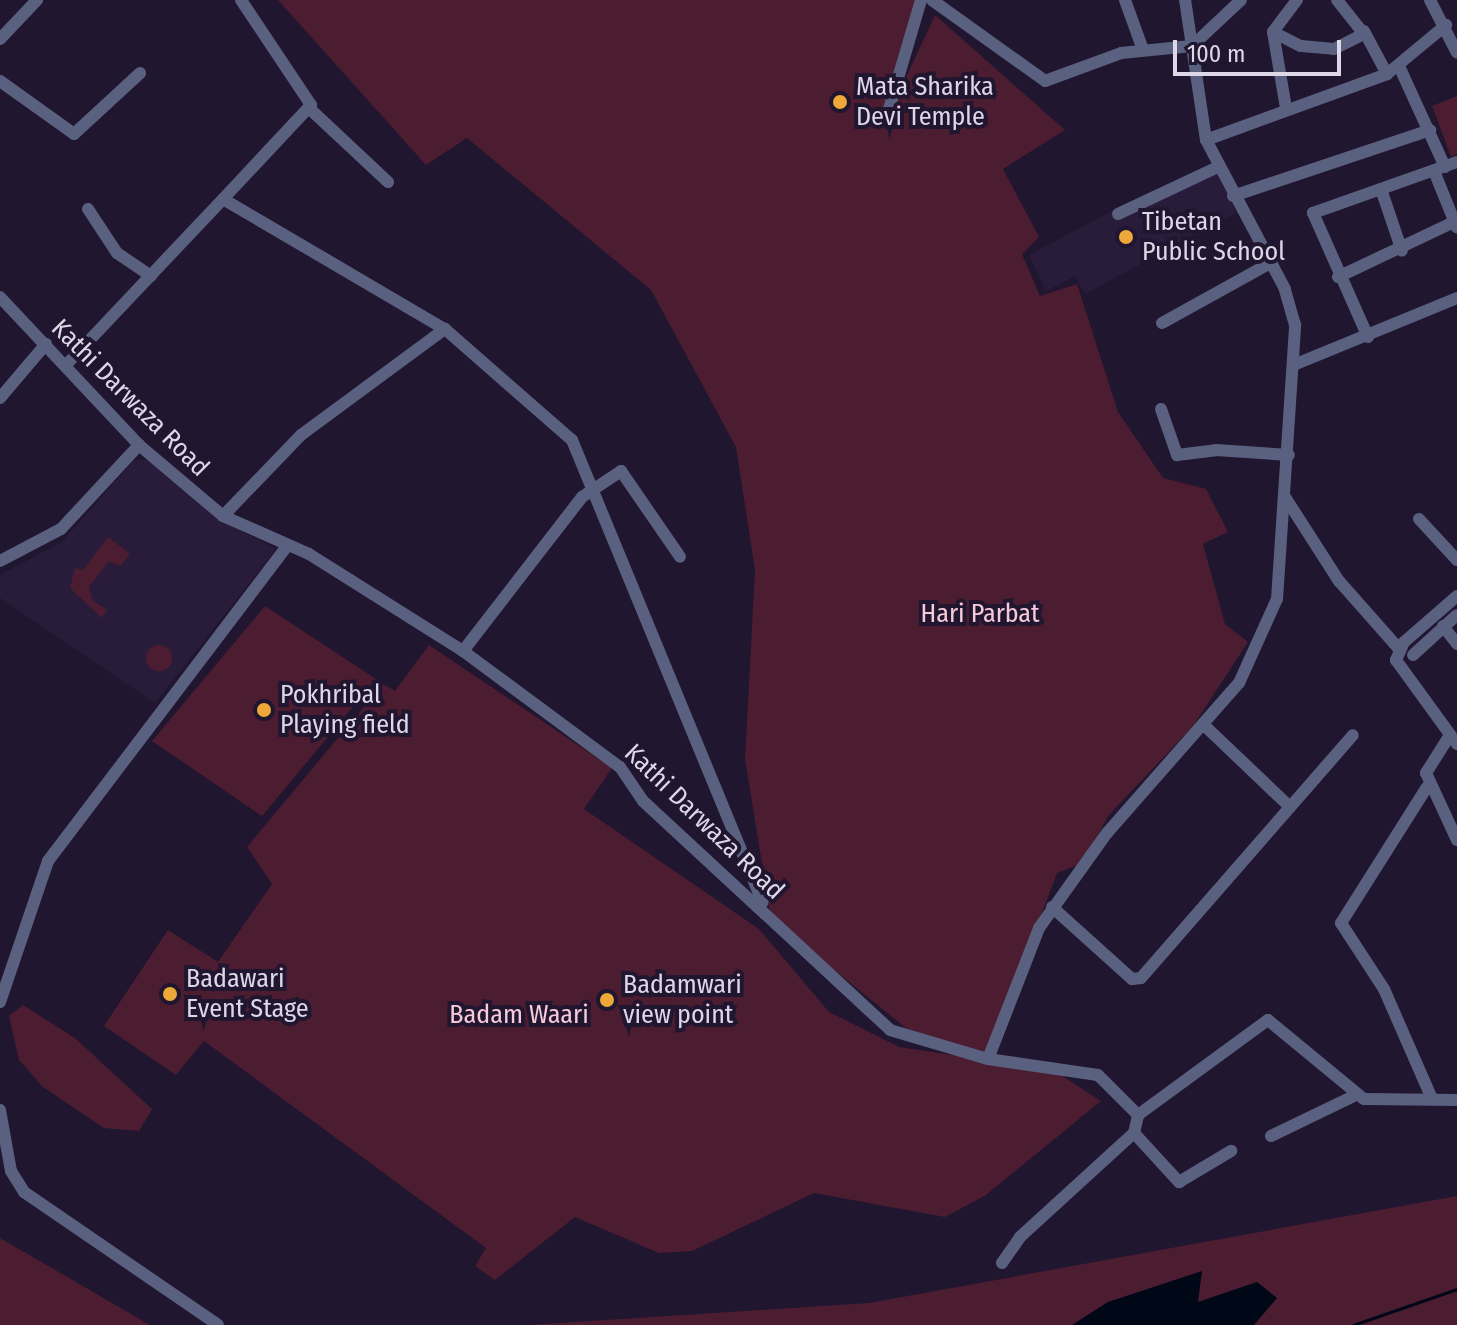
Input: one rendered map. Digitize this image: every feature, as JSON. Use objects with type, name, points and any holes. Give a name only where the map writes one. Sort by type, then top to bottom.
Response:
[{"type":"street","points":[[0,39],[37,0]]},
{"type":"street","points":[[241,0],[310,109],[388,182]]},
{"type":"street","points":[[886,119],[921,0]]},
{"type":"street","points":[[932,0],[1039,81],[1143,50],[1192,46],[1241,0]]},
{"type":"street","points":[[1125,0],[1143,50]]},
{"type":"street","points":[[988,1059],[1026,953],[1052,907],[1107,833],[1206,727],[1266,634],[1289,455],[1296,364],[1295,325],[1272,262],[1233,196],[1206,140],[1185,0]]},
{"type":"street","points":[[1286,108],[1273,32],[1297,0]]},
{"type":"street","points":[[1337,0],[1363,30],[1387,74]]},
{"type":"street","points":[[1430,0],[1446,25],[1457,52]]},
{"type":"street","points":[[1206,140],[1286,108],[1387,74],[1446,25]]},
{"type":"street","points":[[1273,32],[1301,46],[1334,49],[1364,39],[1363,30]]},
{"type":"street","points":[[1338,277],[1456,225],[1445,167],[1399,66]]},
{"type":"street","points":[[0,81],[74,134],[140,73]]},
{"type":"street","points":[[66,365],[310,109]]},
{"type":"street","points":[[1233,196],[1430,130]]},
{"type":"street","points":[[1118,214],[1218,167]]},
{"type":"street","points":[[1368,337],[1338,277],[1313,213],[1445,167]]},
{"type":"street","points":[[1381,189],[1402,251]]},
{"type":"street","points":[[223,199],[286,230],[372,290],[445,329],[572,440],[762,902]]},
{"type":"street","points":[[88,209],[117,253],[151,276]]},
{"type":"street","points":[[1162,323],[1272,262]]},
{"type":"street","name":"Kathi Darwaza Road","points":[[0,297],[139,445],[223,516],[287,546],[463,651],[620,767],[643,801],[890,1030],[988,1059],[1098,1075],[1138,1115]]},
{"type":"street","points":[[1296,364],[1457,298]]},
{"type":"street","points":[[223,516],[301,435],[445,329]]},
{"type":"street","points":[[0,398],[46,344]]},
{"type":"street","points":[[1161,409],[1177,455],[1228,450],[1289,455]]},
{"type":"street","points":[[0,561],[61,529],[139,445]]},
{"type":"street","points":[[463,651],[592,490],[625,471],[680,557]]},
{"type":"street","points":[[1285,497],[1339,581],[1400,650]]},
{"type":"street","points":[[1419,519],[1457,560]]},
{"type":"street","points":[[0,1002],[48,861],[287,546]]},
{"type":"street","points":[[1432,1099],[1384,989],[1341,923],[1427,787],[1430,759],[1453,740],[1399,670],[1400,650],[1457,596]]},
{"type":"street","points":[[1413,655],[1457,615]]},
{"type":"street","points":[[1443,626],[1457,644]]},
{"type":"street","points":[[1206,727],[1290,807]]},
{"type":"street","points":[[1052,907],[1132,979],[1141,978],[1353,735]]},
{"type":"street","points":[[1427,787],[1457,840]]},
{"type":"street","points":[[1002,1263],[1020,1237],[1134,1133],[1138,1115],[1268,1020],[1356,1095]]},
{"type":"street","points":[[1271,1136],[1356,1095],[1457,1100]]},
{"type":"street","points":[[0,1110],[11,1171],[24,1192],[218,1325]]},
{"type":"street","points":[[1134,1133],[1179,1182],[1231,1151]]},
{"type":"shaded area","name":"Tibetan Public School","points":[[1217,172],[1237,212],[1085,294],[1075,276],[1046,291],[1029,255],[1112,211],[1117,220]]},
{"type":"shaded area","points":[[150,459],[212,515],[276,549],[155,703],[0,598],[0,575],[62,542],[133,461]]},
{"type":"green space","name":"Hari Parbat","points":[[278,0],[921,0],[890,112],[935,15],[1065,130],[1003,169],[1039,237],[1022,254],[1040,296],[1077,284],[1118,412],[1163,478],[1206,489],[1228,532],[1203,544],[1225,624],[1248,642],[1193,726],[1108,816],[1083,863],[1057,873],[988,1058],[906,1028],[771,919],[745,759],[755,570],[736,447],[651,290],[467,138],[426,165]]},
{"type":"green space","points":[[1457,96],[1457,154],[1451,157],[1432,106]]},
{"type":"green space","points":[[108,537],[130,554],[120,566],[109,561],[89,587],[92,600],[107,610],[102,618],[70,588],[75,568],[83,570]]},
{"type":"green space","name":"Pokhribal Playing field","points":[[265,606],[376,679],[262,816],[152,741]]},
{"type":"green space","points":[[159,645],[168,649],[172,658],[168,667],[159,671],[150,667],[146,658],[150,649]]},
{"type":"green space","name":"Badam Waari","points":[[429,645],[612,768],[584,809],[759,929],[829,1012],[899,1047],[1053,1070],[1101,1101],[986,1195],[945,1217],[814,1193],[692,1251],[659,1253],[575,1217],[495,1280],[475,1266],[486,1248],[204,1041],[176,1075],[104,1026],[168,930],[218,962],[272,884],[247,847],[383,684],[395,691]]},
{"type":"green space","points":[[23,1005],[75,1038],[152,1109],[139,1131],[104,1128],[43,1087],[19,1060],[9,1016]]},
{"type":"green space","points":[[1457,1196],[1457,1325],[529,1325],[869,1303]]},
{"type":"green space","points":[[0,1238],[150,1325],[0,1325]]},
{"type":"water","points":[[1202,1271],[1198,1302],[1257,1282],[1277,1298],[1254,1325],[1072,1325],[1108,1302]]},
{"type":"waterway","points":[[1353,1325],[1457,1289]]},
{"type":"place","name":"Mata Sharika Devi Temple","points":[[840,102]]},
{"type":"place","name":"Tibetan Public School","points":[[1126,237]]},
{"type":"place","name":"Pokhribal Playing field","points":[[264,710]]},
{"type":"place","name":"Badawari Event Stage","points":[[170,994]]},
{"type":"place","name":"Badamwari view point","points":[[607,1000]]}]
